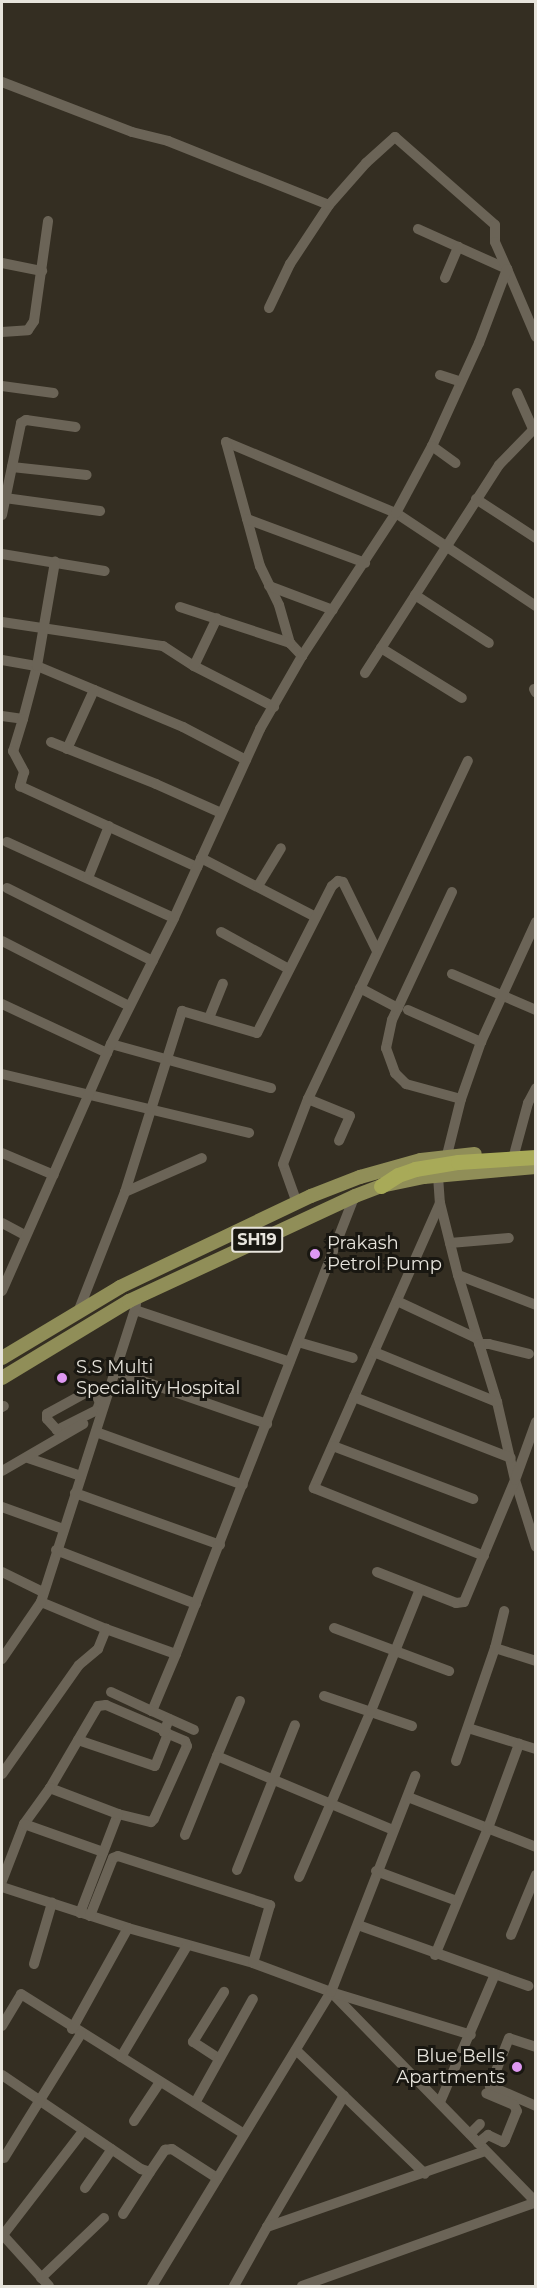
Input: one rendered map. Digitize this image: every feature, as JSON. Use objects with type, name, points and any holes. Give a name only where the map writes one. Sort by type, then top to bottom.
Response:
[{"type":"highway","points":[[381,1186],[415,1168],[458,1162],[536,1157]]},
{"type":"main road","name":"SH19","points":[[2,1358],[120,1287],[297,1203],[360,1177],[447,1155],[536,1150]]},
{"type":"main road","name":"SH19","points":[[2,1378],[136,1303],[355,1196],[381,1186],[467,1171],[536,1167]]},
{"type":"street","points":[[2,82],[132,132],[168,141],[329,205]]},
{"type":"street","points":[[269,308],[290,264],[329,205],[366,163],[395,137],[495,225],[495,242],[536,337]]},
{"type":"street","points":[[2,332],[28,330],[34,321],[48,221]]},
{"type":"street","points":[[418,229],[507,269]]},
{"type":"street","points":[[445,278],[458,247]]},
{"type":"street","points":[[2,263],[42,271]]},
{"type":"street","points":[[2,1290],[109,1049],[174,918],[246,760],[302,656],[396,513],[432,446],[480,343],[507,269]]},
{"type":"street","points":[[440,375],[461,382]]},
{"type":"street","points":[[2,386],[54,393]]},
{"type":"street","points":[[365,672],[499,465],[534,428],[518,393]]},
{"type":"street","points":[[2,515],[20,426],[23,421],[76,427]]},
{"type":"street","points":[[302,656],[290,643],[279,605],[260,566],[226,442],[396,513],[446,544],[536,606]]},
{"type":"street","points":[[432,446],[455,463]]},
{"type":"street","points":[[12,467],[87,475]]},
{"type":"street","points":[[5,498],[100,511]]},
{"type":"street","points":[[476,499],[536,538]]},
{"type":"street","points":[[247,519],[365,563]]},
{"type":"street","points":[[2,554],[105,571]]},
{"type":"street","points":[[55,562],[38,666],[13,751],[24,772],[20,786],[109,826],[258,886],[316,917]]},
{"type":"street","points":[[269,586],[333,610]]},
{"type":"street","points":[[415,596],[489,643]]},
{"type":"street","points":[[180,607],[290,643]]},
{"type":"street","points":[[194,666],[218,618]]},
{"type":"street","points":[[2,622],[43,630],[163,646],[194,666],[274,707]]},
{"type":"street","points":[[381,648],[462,698]]},
{"type":"street","points":[[2,660],[38,666],[183,727],[246,760]]},
{"type":"street","points":[[67,749],[94,690]]},
{"type":"street","points":[[2,716],[23,719]]},
{"type":"street","points":[[51,742],[221,813]]},
{"type":"street","points":[[297,1203],[283,1164],[308,1099],[468,761]]},
{"type":"street","points":[[88,878],[109,826]]},
{"type":"street","points":[[7,842],[174,918]]},
{"type":"street","points":[[258,886],[281,848]]},
{"type":"street","points":[[78,1312],[125,1192],[182,1011],[257,1032],[332,886],[338,881],[343,882],[377,951]]},
{"type":"street","points":[[7,888],[153,961]]},
{"type":"street","points":[[452,892],[403,1009],[392,1020],[386,1048],[395,1073],[406,1084],[461,1099]]},
{"type":"street","points":[[447,1155],[461,1099],[481,1041],[536,922]]},
{"type":"street","points":[[221,932],[289,969]]},
{"type":"street","points":[[2,941],[129,1006]]},
{"type":"street","points":[[452,974],[501,997],[536,1010]]},
{"type":"street","points":[[209,1018],[223,984]]},
{"type":"street","points":[[360,988],[403,1009],[481,1041]]},
{"type":"street","points":[[2,1004],[109,1049],[168,1060],[271,1088]]},
{"type":"street","points":[[2,1074],[249,1133]]},
{"type":"street","points":[[515,1151],[528,1103],[536,1088]]},
{"type":"street","points":[[308,1099],[350,1116],[339,1141]]},
{"type":"street","points":[[2,1153],[54,1175]]},
{"type":"street","points":[[125,1192],[202,1158]]},
{"type":"street","points":[[438,1176],[440,1203],[458,1275],[497,1402],[515,1480],[536,1547]]},
{"type":"street","points":[[152,1711],[355,1196]]},
{"type":"street","points":[[440,1203],[314,1488],[484,1556]]},
{"type":"street","points":[[2,1223],[26,1235]]},
{"type":"street","points":[[450,1243],[510,1238]]},
{"type":"street","points":[[458,1275],[536,1305]]},
{"type":"street","points":[[397,1301],[478,1341],[529,1354]]},
{"type":"street","points":[[2,1659],[42,1597],[96,1432],[98,1409],[114,1371],[136,1303],[290,1362]]},
{"type":"street","points":[[298,1342],[353,1358]]},
{"type":"street","points":[[374,1352],[497,1402]]},
{"type":"street","points":[[114,1371],[267,1424]]},
{"type":"street","points":[[354,1397],[511,1458]]},
{"type":"street","points":[[2,1471],[28,1458],[98,1409]]},
{"type":"street","points":[[377,1572],[456,1603],[464,1602],[515,1480],[536,1422]]},
{"type":"street","points":[[96,1432],[243,1485]]},
{"type":"street","points":[[333,1446],[472,1499]]},
{"type":"street","points":[[28,1458],[81,1476]]},
{"type":"street","points":[[75,1493],[219,1545]]},
{"type":"street","points":[[2,1507],[63,1529]]},
{"type":"street","points":[[56,1550],[196,1604]]},
{"type":"street","points":[[2,1572],[42,1597],[106,1629],[176,1654]]},
{"type":"street","points":[[299,1877],[371,1711],[420,1589]]},
{"type":"street","points":[[456,1761],[495,1648],[504,1611]]},
{"type":"street","points":[[2,1774],[79,1665],[98,1649],[106,1629]]},
{"type":"street","points":[[334,1629],[449,1671]]},
{"type":"street","points":[[495,1648],[536,1661]]},
{"type":"street","points":[[50,1788],[118,1814],[151,1822],[154,1819],[187,1746],[166,1728],[152,1711],[111,1692]]},
{"type":"street","points":[[324,1696],[412,1726]]},
{"type":"street","points":[[185,1835],[240,1701]]},
{"type":"street","points":[[4,1876],[24,1824],[50,1788],[98,1706],[103,1705],[166,1728],[194,1730]]},
{"type":"street","points":[[237,1870],[295,1725]]},
{"type":"street","points":[[78,1740],[155,1766],[166,1728]]},
{"type":"street","points":[[468,1728],[536,1749]]},
{"type":"street","points":[[435,1955],[488,1828],[519,1743]]},
{"type":"street","points":[[217,1756],[393,1830]]},
{"type":"street","points":[[152,2286],[331,1992],[358,1925],[376,1871],[415,1776]]},
{"type":"street","points":[[408,1797],[536,1847]]},
{"type":"street","points":[[85,1915],[86,1898],[118,1814]]},
{"type":"street","points":[[24,1824],[103,1852]]},
{"type":"street","points":[[85,1915],[113,1858],[118,1856],[270,1905],[253,1963]]},
{"type":"street","points":[[376,1871],[457,1901]]},
{"type":"street","points":[[511,1935],[536,1875]]},
{"type":"street","points":[[2,1887],[187,1946],[253,1963],[331,1992],[471,2035]]},
{"type":"street","points":[[34,1964],[52,1904]]},
{"type":"street","points":[[358,1925],[435,1955],[528,1986]]},
{"type":"street","points":[[4,2158],[39,2101],[128,1928]]},
{"type":"street","points":[[121,2058],[187,1946]]},
{"type":"street","points":[[440,2102],[471,2035],[495,1974]]},
{"type":"street","points":[[218,2058],[193,2042],[224,1992]]},
{"type":"street","points":[[302,2286],[535,2202],[331,1992]]},
{"type":"street","points":[[2,2026],[21,1994],[76,2031],[244,2134]]},
{"type":"street","points":[[195,2103],[218,2058],[254,1999]]},
{"type":"street","points":[[536,2047],[509,2038],[490,2086],[536,2106]]},
{"type":"street","points":[[297,2050],[424,2174]]},
{"type":"street","points":[[2,2075],[83,2131],[150,2172]]},
{"type":"street","points":[[134,2121],[160,2082]]},
{"type":"street","points":[[267,2227],[424,2174],[482,2147],[488,2135],[503,2142],[517,2111],[514,2105],[486,2093]]},
{"type":"street","points":[[234,2286],[344,2096]]},
{"type":"street","points":[[470,2134],[480,2124]]},
{"type":"street","points":[[83,2131],[53,2174],[2,2234],[45,2282],[104,2218]]},
{"type":"street","points":[[85,2188],[112,2149]]},
{"type":"street","points":[[123,2214],[165,2150],[172,2149],[217,2178]]},
{"type":"place","name":"Prakash Petrol Pump","points":[[315,1254]]},
{"type":"place","name":"S.S Multi Speciality Hospital","points":[[62,1378]]},
{"type":"place","name":"Blue Bells Apartments","points":[[517,2067]]}]
